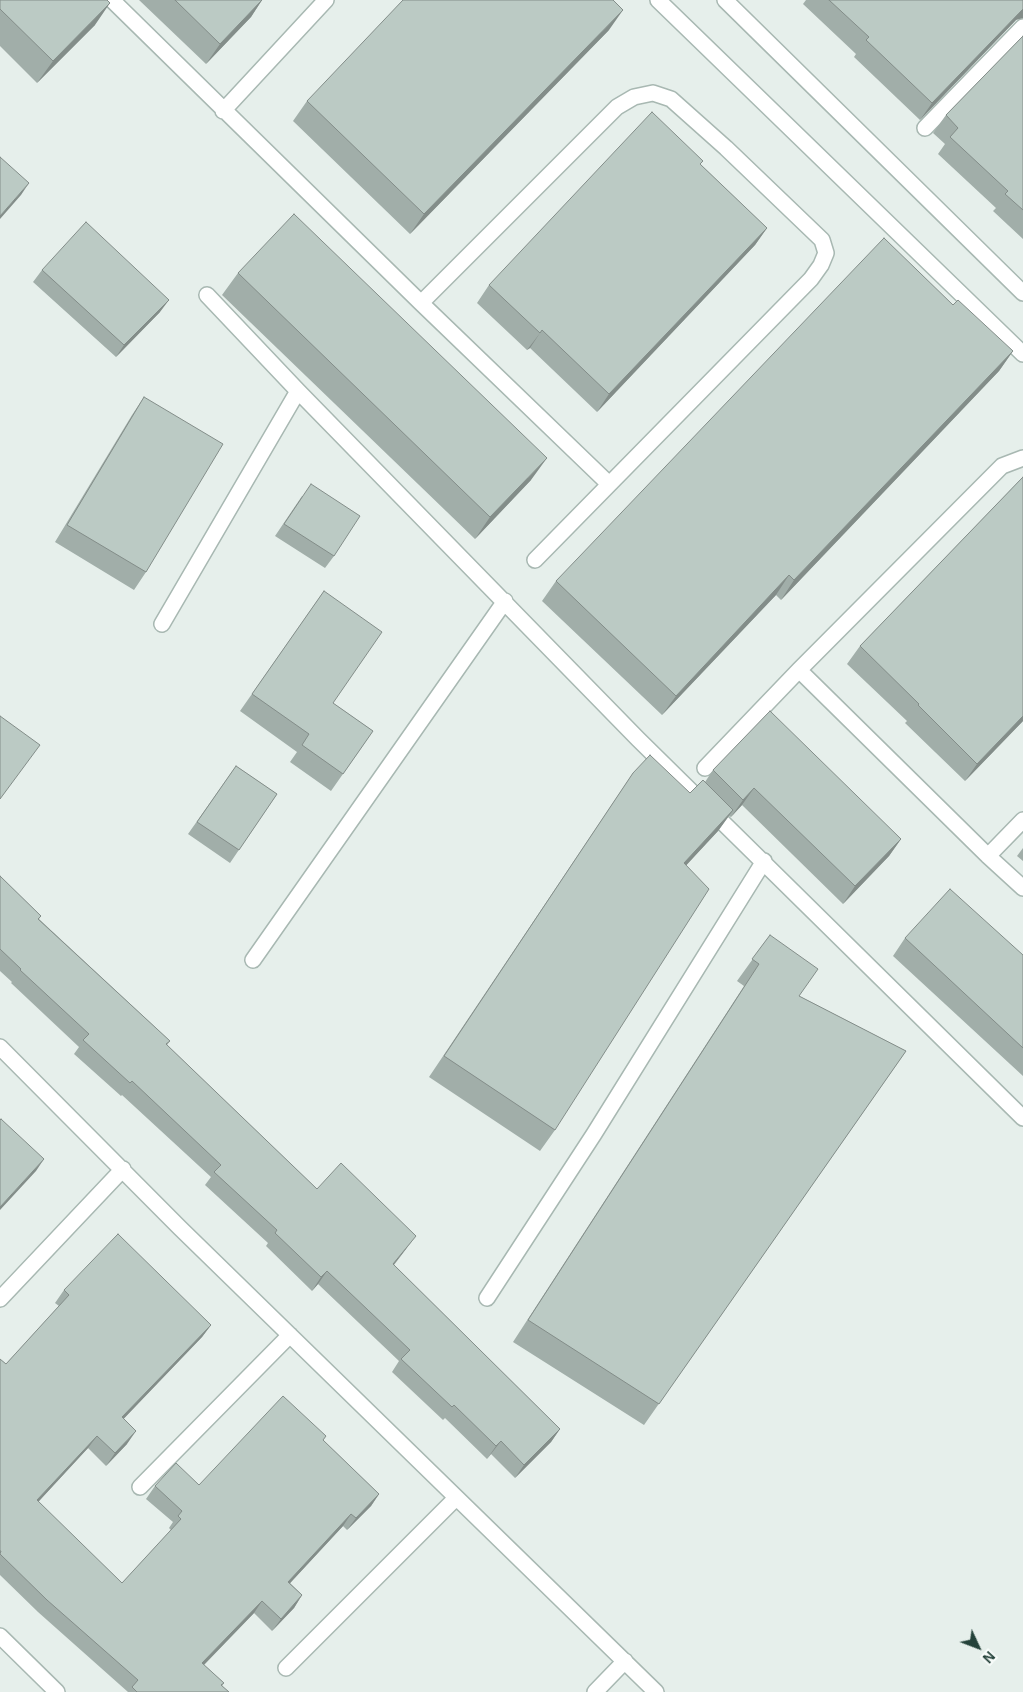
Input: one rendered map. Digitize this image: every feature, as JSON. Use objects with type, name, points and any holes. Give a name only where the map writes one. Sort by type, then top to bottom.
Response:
[{"type":"street","points":[[112,0],[223,111],[609,484]]},
{"type":"street","points":[[223,111],[326,0]]},
{"type":"street","points":[[658,0],[1023,354]]},
{"type":"street","points":[[725,0],[883,153],[1023,293]]},
{"type":"street","points":[[925,128],[1023,27]]},
{"type":"street","points":[[421,303],[618,107],[634,97],[653,94],[671,99],[726,148],[822,240],[826,253],[812,279],[535,560]]},
{"type":"street","points":[[207,295],[298,391],[638,739],[1023,1118]]},
{"type":"street","points":[[162,624],[298,391]]},
{"type":"street","points":[[705,768],[1002,466],[1023,458]]},
{"type":"street","points":[[254,960],[505,601]]},
{"type":"street","points":[[800,670],[988,856],[1023,888]]},
{"type":"street","points":[[988,856],[1023,820]]},
{"type":"street","points":[[487,1298],[594,1134],[764,862]]},
{"type":"street","points":[[0,1047],[180,1228],[656,1692]]},
{"type":"street","points":[[0,1299],[123,1169]]},
{"type":"street","points":[[140,1487],[290,1335]]},
{"type":"street","points":[[286,1668],[456,1498]]},
{"type":"street","points":[[0,1636],[57,1692]]},
{"type":"street","points":[[594,1692],[625,1661]]},
{"type":"building","points":[[0,0],[107,0],[110,3],[53,61],[0,9]]},
{"type":"building","points":[[175,0],[262,0],[220,44]]},
{"type":"building","points":[[403,0],[613,0],[623,10],[424,214],[307,101]]},
{"type":"building","points":[[829,0],[1023,0],[1023,9],[932,103],[866,40],[869,37]]},
{"type":"building","points":[[1023,36],[1023,210],[1005,194],[1008,191],[950,137],[958,128],[946,115]]},
{"type":"building","points":[[652,112],[703,161],[700,164],[767,228],[609,394],[542,330],[540,333],[489,285]]},
{"type":"building","points":[[0,157],[29,183],[0,216]]},
{"type":"building","points":[[294,214],[547,458],[490,517],[238,273]]},
{"type":"building","points":[[86,222],[169,300],[124,345],[42,270]]},
{"type":"building","points":[[884,238],[953,305],[958,300],[1013,351],[794,580],[789,575],[676,696],[556,581]]},
{"type":"building","points":[[144,397],[223,444],[146,572],[67,525]]},
{"type":"building","points":[[1023,477],[1023,716],[977,764],[860,646]]},
{"type":"building","points":[[311,484],[360,516],[334,556],[284,524]]},
{"type":"building","points":[[324,591],[382,632],[333,703],[373,731],[343,774],[302,745],[309,734],[252,694]]},
{"type":"building","points":[[770,711],[901,839],[855,886],[754,788],[743,800],[713,770]]},
{"type":"building","points":[[0,716],[40,745],[0,799]]},
{"type":"building","points":[[650,755],[690,793],[703,780],[733,810],[684,863],[709,889],[555,1130],[444,1056],[633,773]]},
{"type":"building","points":[[236,766],[277,794],[239,850],[197,822]]},
{"type":"building","points":[[0,876],[41,916],[38,919],[170,1041],[166,1044],[317,1189],[341,1163],[416,1236],[393,1264],[560,1429],[524,1465],[501,1441],[496,1446],[454,1405],[452,1407],[401,1359],[410,1350],[327,1271],[321,1277],[275,1233],[277,1230],[214,1172],[221,1165],[132,1081],[130,1083],[83,1040],[89,1034],[0,949]]},
{"type":"building","points":[[950,889],[1023,955],[1023,1048],[905,938]]},
{"type":"building","points":[[770,935],[818,969],[799,996],[906,1051],[659,1404],[528,1320],[759,964],[752,959]]},
{"type":"building","points":[[0,1120],[44,1159],[0,1207]]},
{"type":"building","points":[[118,1234],[211,1325],[122,1417],[136,1431],[115,1453],[97,1436],[37,1500],[122,1583],[181,1519],[178,1516],[182,1511],[155,1486],[176,1463],[199,1485],[283,1396],[326,1436],[323,1440],[379,1494],[356,1518],[351,1514],[288,1582],[302,1595],[281,1619],[262,1601],[202,1663],[224,1683],[221,1685],[229,1692],[137,1692],[132,1687],[138,1680],[47,1600],[0,1554],[0,1359],[6,1364],[69,1295],[64,1290]]}]
